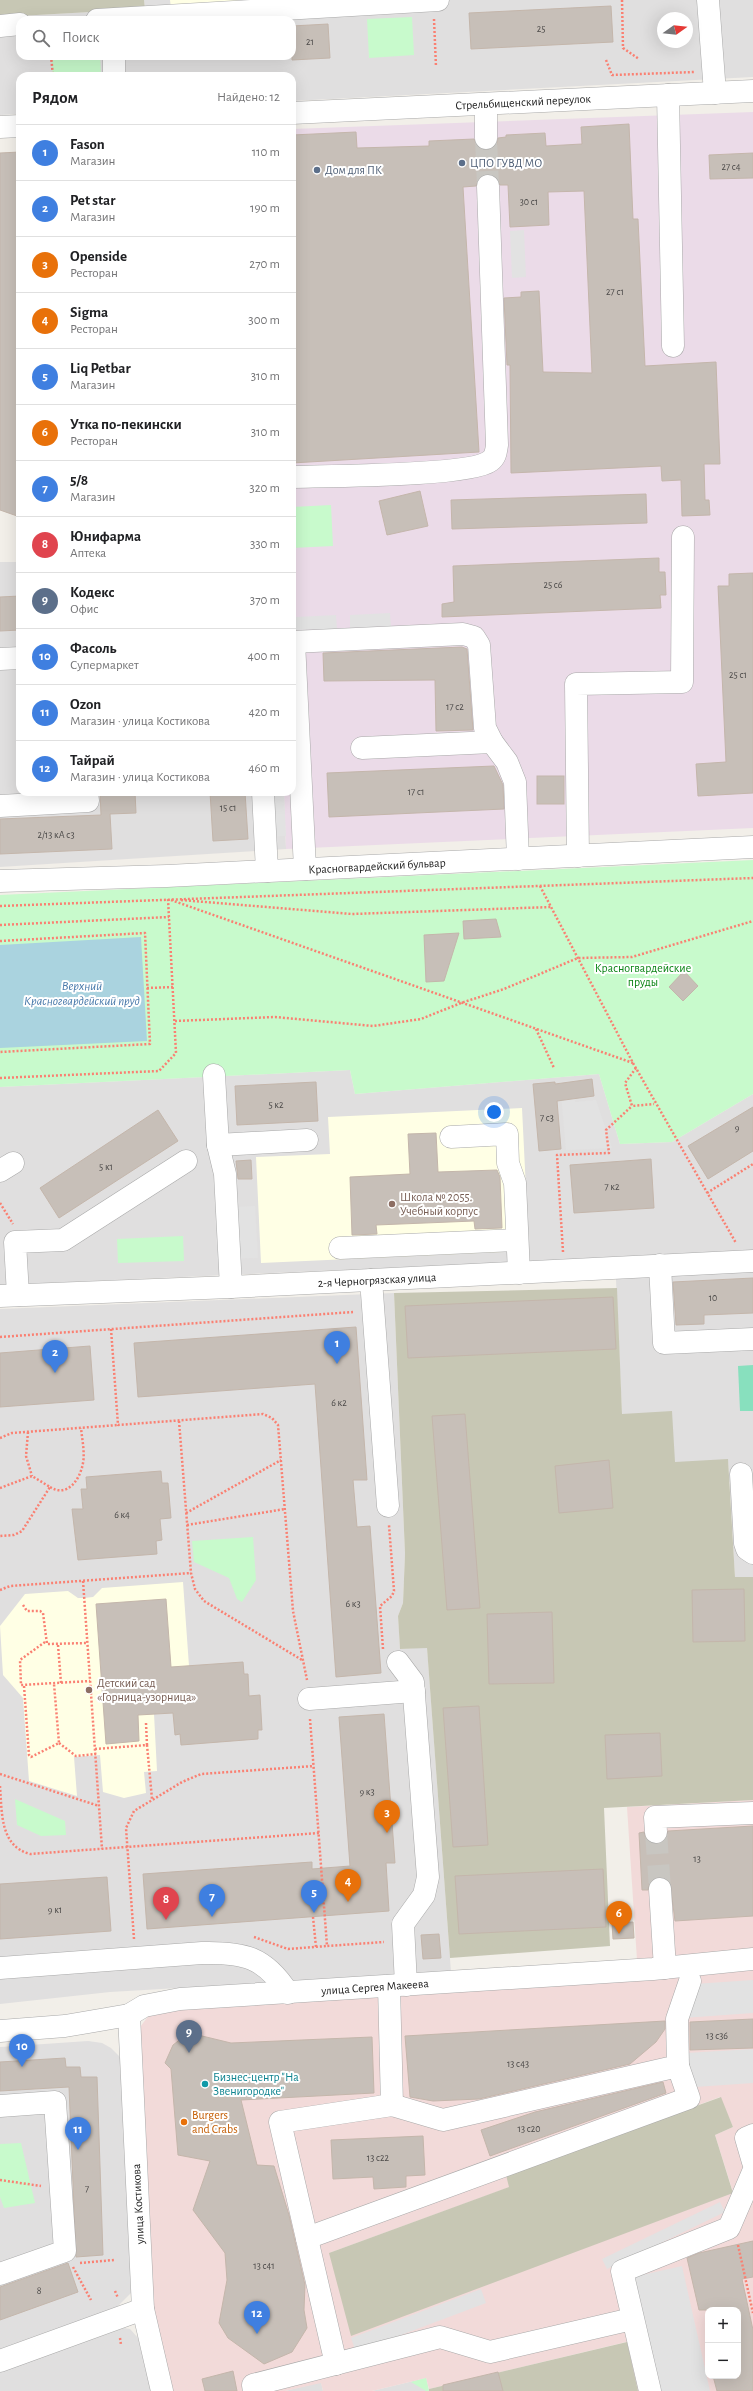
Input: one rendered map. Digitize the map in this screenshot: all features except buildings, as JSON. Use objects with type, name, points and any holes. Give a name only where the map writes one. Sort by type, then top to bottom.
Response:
[{"type":"street","points":[[160,16],[317,4],[438,0]]},
{"type":"street","points":[[708,0],[715,93]]},
{"type":"street","points":[[0,26],[16,24]]},
{"type":"street","points":[[114,60],[114,72]]},
{"type":"street","name":"Стрельбищенский переулок","points":[[296,113],[753,91]]},
{"type":"street","points":[[668,95],[673,346]]},
{"type":"street","points":[[486,104],[486,138]]},
{"type":"street","points":[[0,127],[16,126]]},
{"type":"street","points":[[296,477],[439,471],[481,465],[490,461],[495,455],[497,445],[488,186]]},
{"type":"street","points":[[578,856],[576,684],[682,682],[683,537]]},
{"type":"street","points":[[296,642],[469,634],[474,637],[479,645],[483,716],[492,742],[507,762],[515,782],[518,859]]},
{"type":"street","points":[[0,659],[16,658]]},
{"type":"street","points":[[296,699],[305,869]]},
{"type":"street","points":[[362,748],[492,742]]},
{"type":"street","points":[[0,806],[88,801],[88,796]]},
{"type":"street","points":[[263,796],[267,871]]},
{"type":"street","name":"Красногвардейский бульвар","points":[[0,882],[267,871],[753,847]]},
{"type":"street","points":[[214,1075],[218,1145],[225,1174],[231,1287]]},
{"type":"street","points":[[451,1137],[507,1134],[508,1163],[515,1183],[519,1273]]},
{"type":"street","points":[[218,1145],[307,1140]]},
{"type":"street","points":[[9,1296],[15,1242],[63,1240],[186,1161]]},
{"type":"street","points":[[340,1248],[517,1240]]},
{"type":"street","name":"2-я Черногрязская улица","points":[[9,1296],[231,1287],[749,1261]]},
{"type":"street","points":[[660,1266],[664,1343],[753,1339]]},
{"type":"street","points":[[371,1280],[388,1512]]},
{"type":"street","points":[[740,1474],[745,1543],[747,1549],[753,1553]]},
{"type":"street","points":[[392,2105],[397,1986],[403,1941],[402,1931],[405,1919],[424,1895],[428,1883],[414,1691],[410,1676],[398,1662]]},
{"type":"street","points":[[309,1699],[414,1691]]},
{"type":"street","points":[[656,1832],[655,1817],[753,1813]]},
{"type":"street","points":[[660,1889],[665,1968]]},
{"type":"street","points":[[0,1968],[135,1958],[231,1953],[255,1959],[266,1966],[279,1978],[288,1993]]},
{"type":"street","name":"улица Сергея Макеева","points":[[0,2031],[65,2026],[129,2015],[144,2006],[180,1999],[665,1968],[753,1959]]},
{"type":"street","points":[[307,2238],[689,2098],[678,2066],[677,2019],[690,1981]]},
{"type":"street","name":"улица Костикова","points":[[129,2015],[143,2309],[162,2391]]},
{"type":"street","points":[[336,2364],[280,2122],[392,2105],[443,2120],[678,2066]]},
{"type":"street","points":[[0,2106],[55,2102],[65,2251],[0,2274]]},
{"type":"street","points":[[753,2135],[746,2138],[753,2162]]},
{"type":"street","points":[[650,2391],[622,2271],[729,2228],[753,2172]]},
{"type":"street","points":[[0,2361],[143,2309]]},
{"type":"street","points":[[254,2391],[253,2385],[440,2337],[490,2352],[632,2319]]},
{"type":"path","points":[[433,0],[436,67]]},
{"type":"path","points":[[622,0],[623,48],[639,59]]},
{"type":"path","points":[[51,60],[53,72]]},
{"type":"path","points":[[606,60],[612,75],[714,71]]},
{"type":"path","points":[[0,906],[753,878]]},
{"type":"path","points":[[540,886],[633,1063],[707,1193],[749,1261]]},
{"type":"path","points":[[168,899],[352,914],[551,907]]},
{"type":"path","points":[[0,1078],[159,1071],[176,1053],[176,1020],[168,899]]},
{"type":"path","points":[[168,899],[633,1063]]},
{"type":"path","points":[[0,925],[169,917]]},
{"type":"path","points":[[176,1020],[276,1017],[373,1026],[421,1019],[461,1003],[504,989],[578,958],[632,957],[753,921]]},
{"type":"path","points":[[0,941],[145,933],[150,1044],[0,1052]]},
{"type":"path","points":[[147,988],[174,987]]},
{"type":"path","points":[[536,1029],[554,1068]]},
{"type":"path","points":[[632,1106],[625,1083],[636,1068]]},
{"type":"path","points":[[563,1258],[557,1156],[609,1153],[606,1130],[632,1106],[654,1104]]},
{"type":"path","points":[[707,1193],[753,1164]]},
{"type":"path","points":[[0,1337],[374,1310]]},
{"type":"path","points":[[111,1329],[118,1425]]},
{"type":"path","points":[[0,1438],[4,1434],[263,1414],[268,1416],[278,1425],[294,1618],[309,1699],[327,1946],[403,1941]]},
{"type":"path","points":[[180,1420],[191,1573],[195,1589],[204,1601],[302,1660]]},
{"type":"path","points":[[28,1432],[26,1456],[32,1476],[56,1491],[65,1491],[81,1470],[83,1457],[81,1428]]},
{"type":"path","points":[[186,1513],[281,1460]]},
{"type":"path","points":[[0,1488],[32,1476]]},
{"type":"path","points":[[0,1536],[14,1535],[22,1531],[50,1487]]},
{"type":"path","points":[[187,1525],[285,1509]]},
{"type":"path","points":[[388,1512],[394,1591],[392,1596],[381,1603],[382,1646],[387,1655],[398,1662]]},
{"type":"path","points":[[0,1590],[10,1586],[191,1573]]},
{"type":"path","points":[[83,1581],[102,1849]]},
{"type":"path","points":[[23,1606],[27,1611],[40,1611],[43,1613],[45,1642]]},
{"type":"path","points":[[45,1642],[50,1645],[87,1643]]},
{"type":"path","points":[[45,1642],[19,1662],[20,1683],[24,1686],[29,1755],[32,1757],[59,1743]]},
{"type":"path","points":[[58,1645],[61,1683]]},
{"type":"path","points":[[24,1686],[90,1681]]},
{"type":"path","points":[[54,1684],[59,1743],[76,1756],[96,1754]]},
{"type":"path","points":[[146,1724],[152,1800]]},
{"type":"path","points":[[95,1749],[148,1745]]},
{"type":"path","points":[[135,1958],[126,1828],[130,1816],[138,1807],[201,1774],[314,1766]]},
{"type":"path","points":[[0,1774],[99,1806]]},
{"type":"path","points":[[0,1786],[3,1827],[6,1836],[16,1849],[30,1854],[319,1833]]},
{"type":"path","points":[[313,1917],[316,1947]]},
{"type":"path","points":[[0,2180],[61,2189]]},
{"type":"path","points":[[736,2238],[753,2313]]},
{"type":"path","points":[[91,2300],[72,2264],[114,2260]]},
{"type":"shaded area","points":[[0,0],[144,0],[145,9],[16,16],[0,17]]},
{"type":"shaded area","points":[[144,0],[753,0],[753,77],[296,101],[296,72],[16,72],[16,114],[0,115],[0,17],[16,16],[16,60],[296,60],[296,16],[18,16],[145,9]]},
{"type":"shaded area","points":[[170,0],[302,0],[171,8]]},
{"type":"shaded area","points":[[753,112],[753,828],[286,849],[284,796],[296,796],[296,129]]},
{"type":"shaded area","points":[[524,230],[526,277],[512,278],[510,231]]},
{"type":"shaded area","points":[[0,562],[16,562],[16,796],[284,796],[286,849],[0,867]]},
{"type":"shaded area","points":[[390,613],[391,626],[350,628],[350,615]]},
{"type":"shaded area","points":[[336,615],[337,629],[296,630],[296,617]]},
{"type":"shaded area","points":[[269,796],[284,796],[286,836],[271,837]]},
{"type":"shaded area","points":[[350,1070],[355,1094],[599,1074],[620,1144],[672,1142],[753,1094],[753,1577],[735,1578],[728,1460],[675,1463],[622,1414],[615,1258],[0,1285],[0,1087]]},
{"type":"shaded area","points":[[572,1081],[575,1102],[596,1100],[612,1148],[566,1150],[560,1082]]},
{"type":"shaded area","name":"Школа № 2055. Учебный корпус","points":[[522,1108],[529,1251],[261,1263],[256,1157],[330,1154],[328,1117]]},
{"type":"shaded area","points":[[255,1206],[258,1258],[217,1259],[215,1208]]},
{"type":"shaded area","points":[[617,1288],[622,1414],[672,1411],[675,1462],[728,1459],[735,1577],[753,1577],[753,1800],[604,1808],[610,1946],[450,1958],[427,1648],[400,1649],[398,1616],[403,1603],[405,1554],[394,1293]]},
{"type":"shaded area","points":[[394,1293],[405,1554],[403,1603],[398,1616],[400,1649],[427,1647],[451,1972],[110,1992],[0,2004],[0,1309]]},
{"type":"shaded area","name":"Детский сад «Горница-узорница»","points":[[183,1582],[189,1666],[154,1714],[157,1771],[144,1772],[146,1793],[124,1798],[103,1792],[100,1755],[74,1757],[77,1796],[29,1781],[23,1698],[3,1675],[0,1626],[25,1594],[68,1591],[78,1598],[84,1598],[93,1597],[102,1588]]},
{"type":"shaded area","points":[[753,1800],[753,1950],[637,1960],[627,1807]]},
{"type":"shaded area","points":[[753,1969],[753,2391],[638,2391],[626,2342],[429,2389],[426,2378],[372,2391],[323,2391],[321,2383],[285,2391],[169,2391],[150,2297],[140,2027],[150,2014],[158,2010]],"holes":[[[720,2097],[733,2127],[715,2135],[733,2192],[329,2253],[510,2187],[507,2175]]]},
{"type":"shaded area","points":[[753,1980],[753,2013],[683,2018],[694,1984]]},
{"type":"shaded area","points":[[88,2041],[102,2043],[111,2048],[119,2056],[125,2067],[131,2293],[115,2309],[0,2351],[0,2047]]},
{"type":"shaded area","points":[[753,2049],[753,2083],[695,2087],[686,2053]]},
{"type":"shaded area","points":[[721,2097],[733,2127],[715,2135],[733,2193],[351,2336],[329,2253],[509,2187],[506,2175]]},
{"type":"shaded area","points":[[720,2202],[725,2212],[607,2269],[602,2259]]},
{"type":"shaded area","points":[[682,2266],[705,2369],[705,2379],[707,2379],[710,2391],[659,2391],[633,2277]]},
{"type":"shaded area","points":[[481,2289],[486,2303],[356,2352],[351,2338]]},
{"type":"shaded area","points":[[124,2328],[130,2329],[138,2338],[151,2391],[0,2391],[0,2372]]},
{"type":"shaded area","points":[[627,2342],[638,2391],[429,2391],[429,2389]]},
{"type":"shaded area","points":[[426,2378],[429,2391],[372,2391]]},
{"type":"shaded area","points":[[321,2382],[323,2391],[285,2391]]},
{"type":"green space","points":[[412,17],[414,55],[369,58],[367,19]]},
{"type":"green space","points":[[51,60],[100,60],[101,72],[53,72]]},
{"type":"green space","points":[[331,505],[333,546],[296,548],[296,507]]},
{"type":"green space","name":"Красногвардейские пруды","points":[[753,860],[753,1094],[672,1142],[620,1144],[599,1074],[355,1094],[350,1070],[0,1087],[0,895]]},
{"type":"green space","points":[[183,1236],[184,1261],[118,1263],[117,1239]]},
{"type":"green space","points":[[753,1365],[753,1411],[740,1411],[738,1366]]},
{"type":"green space","points":[[253,1537],[256,1580],[242,1602],[237,1599],[229,1578],[194,1562],[192,1541]]},
{"type":"green space","points":[[15,1799],[65,1821],[66,1835],[41,1836],[17,1825]]},
{"type":"green space","points":[[21,2143],[35,2203],[4,2208],[0,2197],[0,2144]]},
{"type":"green space","points":[[426,2378],[429,2391],[426,2391],[411,2382]]},
{"type":"water","name":"Верхний Красногвардейский пруд","points":[[141,937],[147,1041],[0,1048],[0,945]]},
{"type":"tunnel","points":[[486,138],[488,186]]},
{"type":"tunnel","points":[[656,1832],[660,1889]]},
{"type":"place","name":"ЦПО ГУВД МО","points":[[462,163]]},
{"type":"place","name":"Дом для ПК","points":[[317,170]]},
{"type":"place","name":"Школа № 2055. Учебный корпус","points":[[392,1204]]},
{"type":"place","name":"Fason","points":[[337,1364]]},
{"type":"place","name":"Pet star","points":[[55,1373]]},
{"type":"place","name":"Детский сад «Горница-узорница»","points":[[89,1690]]},
{"type":"place","name":"Openside","points":[[387,1833]]},
{"type":"place","name":"Sigma","points":[[348,1902]]},
{"type":"place","name":"Liq Petbar","points":[[314,1913]]},
{"type":"place","name":"5/8","points":[[212,1917]]},
{"type":"place","name":"Юнифарма","points":[[166,1920]]},
{"type":"place","name":"Утка по-пекински","points":[[619,1934]]},
{"type":"place","name":"Кодекс","points":[[189,2053]]},
{"type":"place","name":"Фасоль","points":[[22,2067]]},
{"type":"place","name":"Бизнес-центр \"На Звенигородке\"","points":[[205,2084]]},
{"type":"place","name":"Burgers and Crabs","points":[[184,2122]]},
{"type":"place","name":"Ozon","points":[[78,2150]]},
{"type":"place","name":"Тайрай","points":[[257,2334]]}]
